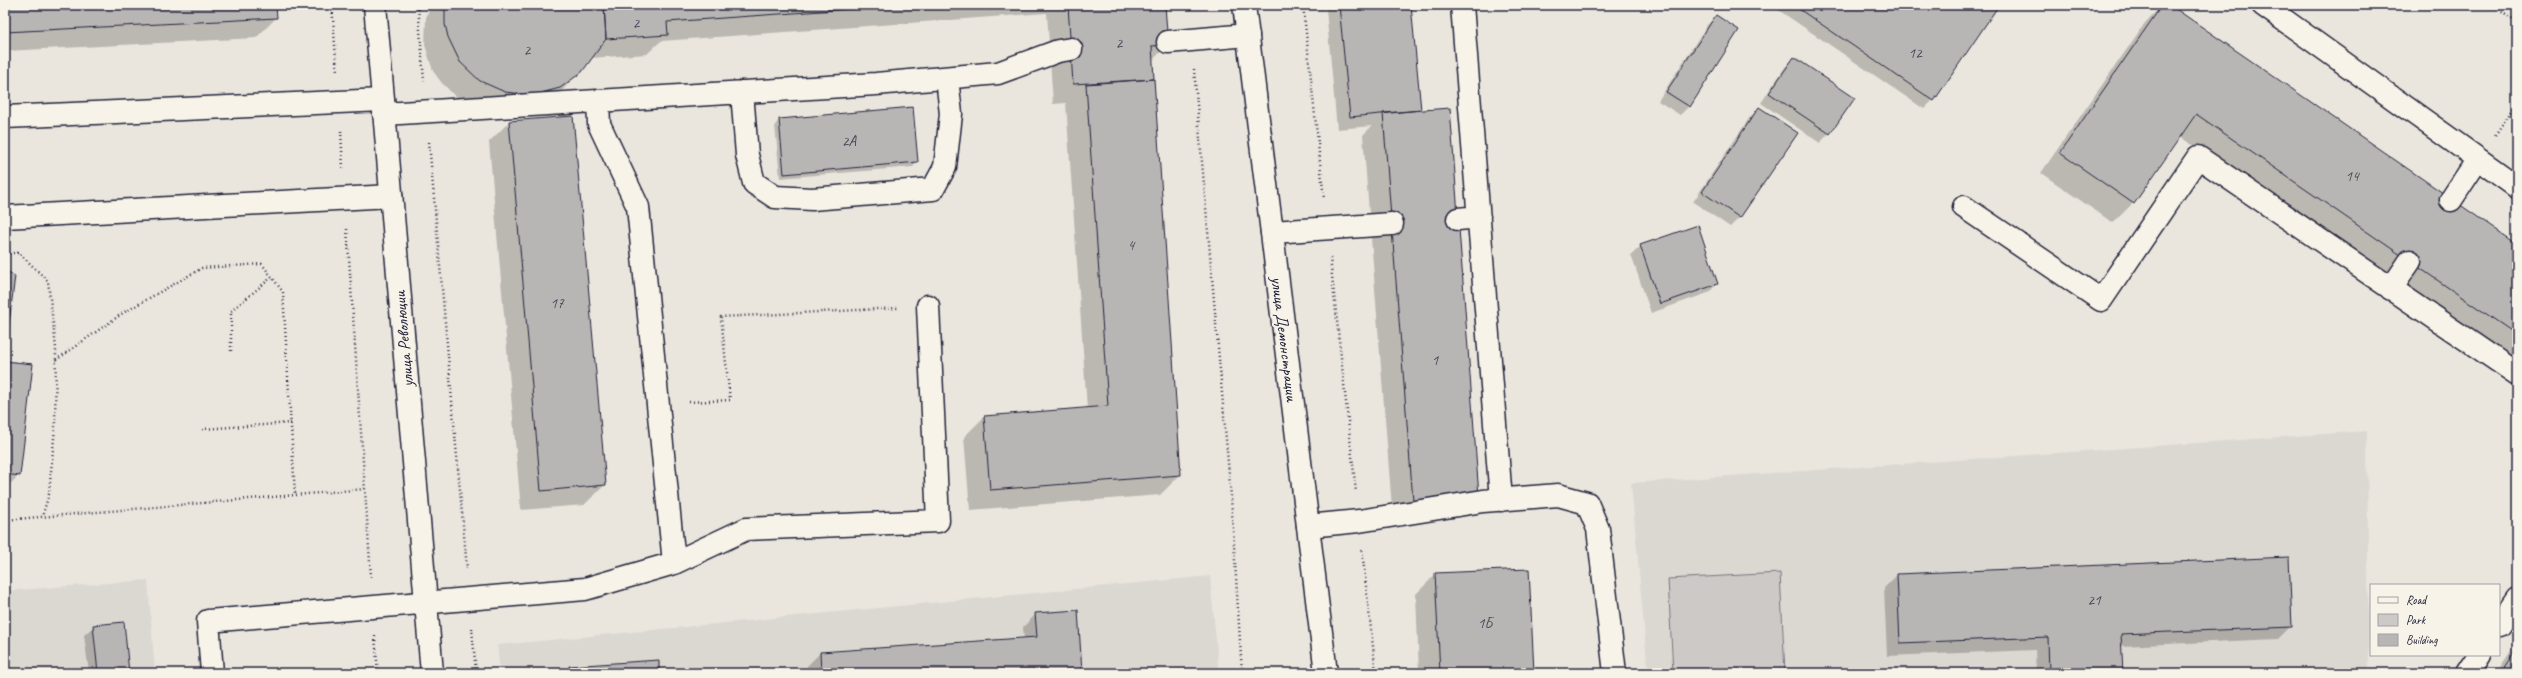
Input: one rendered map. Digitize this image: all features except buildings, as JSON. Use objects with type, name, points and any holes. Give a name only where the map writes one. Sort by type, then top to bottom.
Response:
[{"type":"street","name":"улица Революции","points":[[375,5],[432,673]]},
{"type":"street","name":"улица Демонстрации","points":[[1244,5],[1326,673]]},
{"type":"street","points":[[1462,5],[1469,218],[1501,500]]},
{"type":"street","points":[[2263,5],[2517,187]]},
{"type":"street","points":[[1168,42],[1248,35]]},
{"type":"street","points":[[5,117],[339,102],[427,111],[876,84],[998,73],[1058,50],[1071,50]]},
{"type":"street","points":[[742,92],[747,155],[754,183],[775,197],[812,198],[932,189],[945,167],[951,114],[947,78]]},
{"type":"street","points":[[598,101],[599,124],[638,207],[674,563]]},
{"type":"street","points":[[1964,207],[2101,300],[2198,157],[2517,374]]},
{"type":"street","points":[[2451,200],[2478,159]]},
{"type":"street","points":[[5,217],[391,196]]},
{"type":"street","points":[[1272,232],[1392,224]]},
{"type":"street","points":[[2391,289],[2410,261]]},
{"type":"street","points":[[212,673],[208,621],[426,604],[585,589],[674,563],[746,529],[938,520],[928,306]]},
{"type":"street","points":[[1308,526],[1501,500],[1558,494],[1587,503],[1598,529],[1615,673]]},
{"type":"street","points":[[2500,624],[2517,599]]},
{"type":"street","points":[[2467,673],[2478,656]]},
{"type":"path","points":[[332,5],[364,489],[378,673]]},
{"type":"path","points":[[418,5],[476,673]]},
{"type":"path","points":[[1189,5],[1231,497],[1242,673]]},
{"type":"path","points":[[1303,5],[1376,673]]},
{"type":"path","points":[[2492,5],[2517,23]]},
{"type":"path","points":[[2478,159],[2517,102]]},
{"type":"path","points":[[5,253],[19,253],[48,281],[56,360],[55,427],[49,494],[42,517]]},
{"type":"path","points":[[56,360],[123,313],[202,268],[262,264],[283,292],[296,495]]},
{"type":"path","points":[[231,351],[231,311],[272,277]]},
{"type":"path","points":[[658,405],[730,400],[721,318],[928,306]]},
{"type":"path","points":[[202,429],[291,422]]},
{"type":"path","points":[[5,520],[364,489]]},
{"type":"shaded area","points":[[2367,431],[2369,673],[1648,673],[1631,483]]},
{"type":"shaded area","points":[[1210,576],[1219,673],[500,673],[497,645]]},
{"type":"shaded area","points":[[148,580],[155,673],[5,673],[5,591]]},
{"type":"green space","points":[[1780,573],[1785,673],[1673,673],[1668,579]]}]
